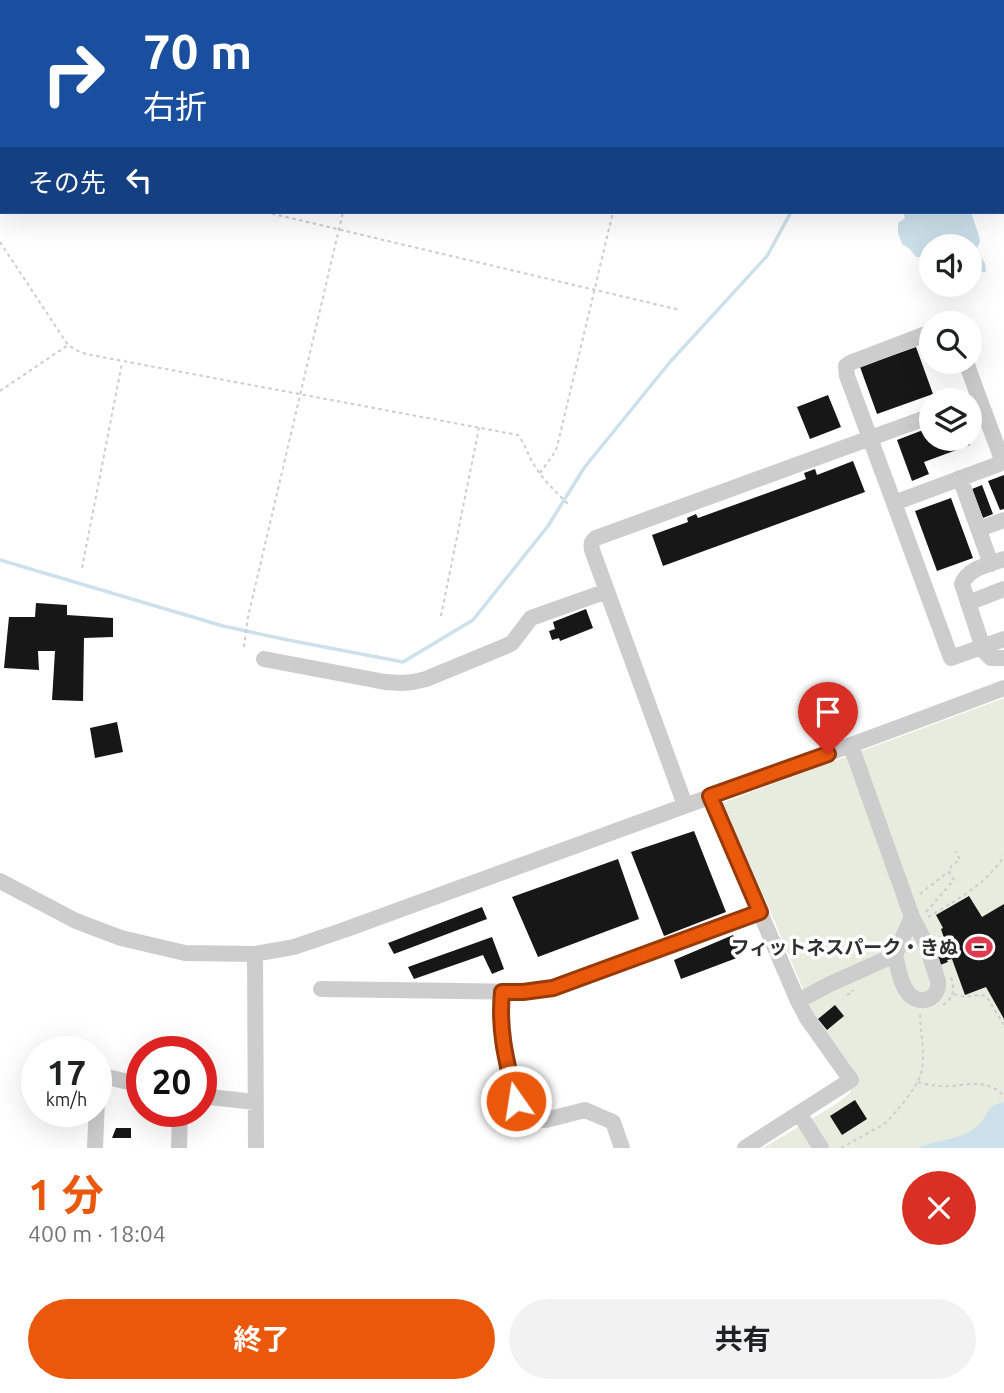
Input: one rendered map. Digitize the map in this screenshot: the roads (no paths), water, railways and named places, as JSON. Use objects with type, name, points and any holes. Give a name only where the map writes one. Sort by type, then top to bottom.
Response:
[{"type":"street","points":[[919,337],[850,363],[846,366],[847,376],[951,658],[1004,639]]},
{"type":"street","points":[[894,503],[999,464],[1000,454],[982,417]]},
{"type":"street","points":[[685,805],[607,591],[591,545],[592,541],[919,420]]},
{"type":"street","points":[[960,478],[979,529],[1000,563],[970,573],[962,584],[986,655],[991,658],[1004,658]]},
{"type":"street","points":[[979,529],[1004,520]]},
{"type":"street","points":[[968,603],[1004,589]]},
{"type":"street","points":[[264,659],[385,682],[413,682],[512,643],[531,618],[607,591]]},
{"type":"street","points":[[0,881],[76,920],[121,938],[185,953],[255,954],[293,947],[851,746],[1004,688]]},
{"type":"street","points":[[851,746],[922,916],[926,944],[939,987],[930,999],[923,1000],[914,998],[907,992],[902,982],[897,951],[922,916]]},
{"type":"street","points":[[710,796],[798,1001],[851,1080],[745,1148]]},
{"type":"street","points":[[321,989],[523,992],[553,988],[760,912]]},
{"type":"street","points":[[798,1001],[897,951],[903,943],[917,940],[926,944]]},
{"type":"street","points":[[255,954],[256,1148]]},
{"type":"street","points":[[502,992],[500,1016],[503,1046],[516,1101],[528,1118],[546,1119],[585,1110],[612,1122],[622,1148]]},
{"type":"street","points":[[95,1148],[98,1075],[126,1082]]},
{"type":"street","points":[[217,1097],[255,1101]]},
{"type":"street","points":[[799,1113],[821,1148]]},
{"type":"street","points":[[179,1148],[180,1127]]},
{"type":"water","points":[[904,214],[972,214],[978,234],[919,234],[919,257],[916,257],[902,244],[898,223],[905,218]]},
{"type":"water","points":[[982,259],[985,263],[986,272],[982,272]]},
{"type":"water","points":[[1004,1102],[1004,1148],[918,1148],[968,1132],[979,1124],[993,1106]]},
{"type":"waterway","points":[[0,560],[223,626],[403,662],[473,620],[548,526],[584,468],[670,362],[767,256],[790,214]]},
{"type":"place","name":"フィットネスパーク・きぬ","points":[[979,947]]}]
